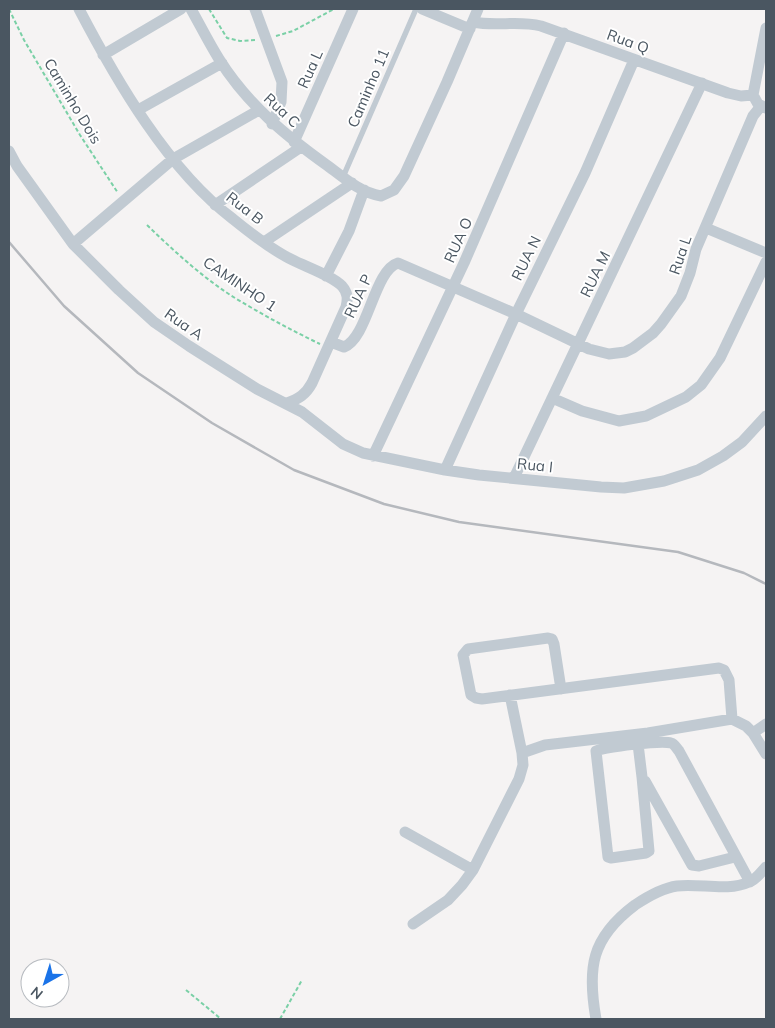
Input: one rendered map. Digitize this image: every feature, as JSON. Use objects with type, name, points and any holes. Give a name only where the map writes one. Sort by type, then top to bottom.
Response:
[{"type":"street","name":"Rua B","points":[[78,9],[104,56],[138,110],[173,159],[215,205],[284,256],[342,285],[346,292],[348,299],[346,307],[330,345],[306,393],[290,405]]},
{"type":"street","points":[[104,56],[182,9]]},
{"type":"street","name":"Rua C","points":[[191,9],[222,63],[272,124],[348,180],[364,190],[381,196],[394,190],[404,176],[471,25]]},
{"type":"street","points":[[255,9],[282,82],[281,102],[272,124]]},
{"type":"street","points":[[341,9],[351,13]]},
{"type":"street","name":"Rua Q","points":[[422,9],[471,25],[530,23],[564,33],[634,60],[734,94],[753,95]]},
{"type":"street","points":[[471,25],[478,9]]},
{"type":"street","name":"Rua L","points":[[298,144],[351,13]]},
{"type":"street","points":[[764,107],[756,102],[753,95],[766,28]]},
{"type":"street","name":"RUA O","points":[[373,456],[453,287],[564,33]]},
{"type":"street","name":"RUA N","points":[[445,470],[516,314],[585,172],[634,60]]},
{"type":"street","points":[[138,110],[222,63]]},
{"type":"street","name":"RUA M","points":[[514,478],[702,83]]},
{"type":"street","name":"Rua L","points":[[578,344],[600,352],[616,354],[633,348],[661,324],[681,296],[690,273],[696,248],[754,116],[764,107]]},
{"type":"street","points":[[73,244],[173,159],[259,110]]},
{"type":"street","points":[[215,205],[298,144]]},
{"type":"street","name":"Rua A","points":[[9,151],[17,166],[73,244],[154,322],[249,384],[290,405]]},
{"type":"street","points":[[264,242],[348,180]]},
{"type":"street","points":[[326,276],[349,231],[364,190]]},
{"type":"street","points":[[706,228],[766,254]]},
{"type":"street","points":[[552,398],[582,411],[619,421],[646,416],[686,397],[701,385],[712,372],[732,336],[766,262]]},
{"type":"street","name":"RUA P","points":[[330,345],[344,347],[350,344],[366,316],[382,278],[393,265],[401,264],[516,314],[578,344]]},
{"type":"street","name":"Rua I","points":[[290,405],[343,444],[373,456],[445,470],[609,488],[624,488],[664,481],[698,470],[723,456],[742,442],[766,416]]},
{"type":"street","points":[[561,689],[552,639],[466,650],[463,655],[471,695],[482,699],[510,695],[561,689],[719,668],[724,670],[729,680],[732,719]]},
{"type":"street","points":[[413,924],[455,894],[473,870],[519,779],[523,765],[522,753],[510,695]]},
{"type":"street","points":[[522,753],[545,745],[648,733],[732,719],[746,726],[753,733],[766,754]]},
{"type":"street","points":[[753,733],[766,724]]},
{"type":"street","points":[[638,744],[649,851],[609,858],[607,856],[596,752],[638,744],[670,742],[674,745],[750,882]]},
{"type":"street","points":[[642,777],[692,865],[699,866],[735,857]]},
{"type":"street","points":[[405,832],[473,870]]},
{"type":"street","points":[[596,1019],[591,977],[594,962],[602,939],[616,921],[640,902],[666,889],[676,886],[717,887],[750,882],[766,867]]},
{"type":"lane","name":"Caminho 11","points":[[348,180],[416,9]]},
{"type":"path","name":"Caminho Dois","points":[[9,10],[24,40],[80,135],[124,201]]},
{"type":"path","name":"CAMINHO 1","points":[[147,225],[182,257],[234,298],[273,320],[330,345]]},
{"type":"path","points":[[280,1019],[302,980]]},
{"type":"path","points":[[186,990],[221,1019]]},
{"type":"railway","points":[[9,242],[64,306],[138,373],[212,423],[294,470],[384,504],[459,522],[678,552],[744,573],[766,584]]}]
